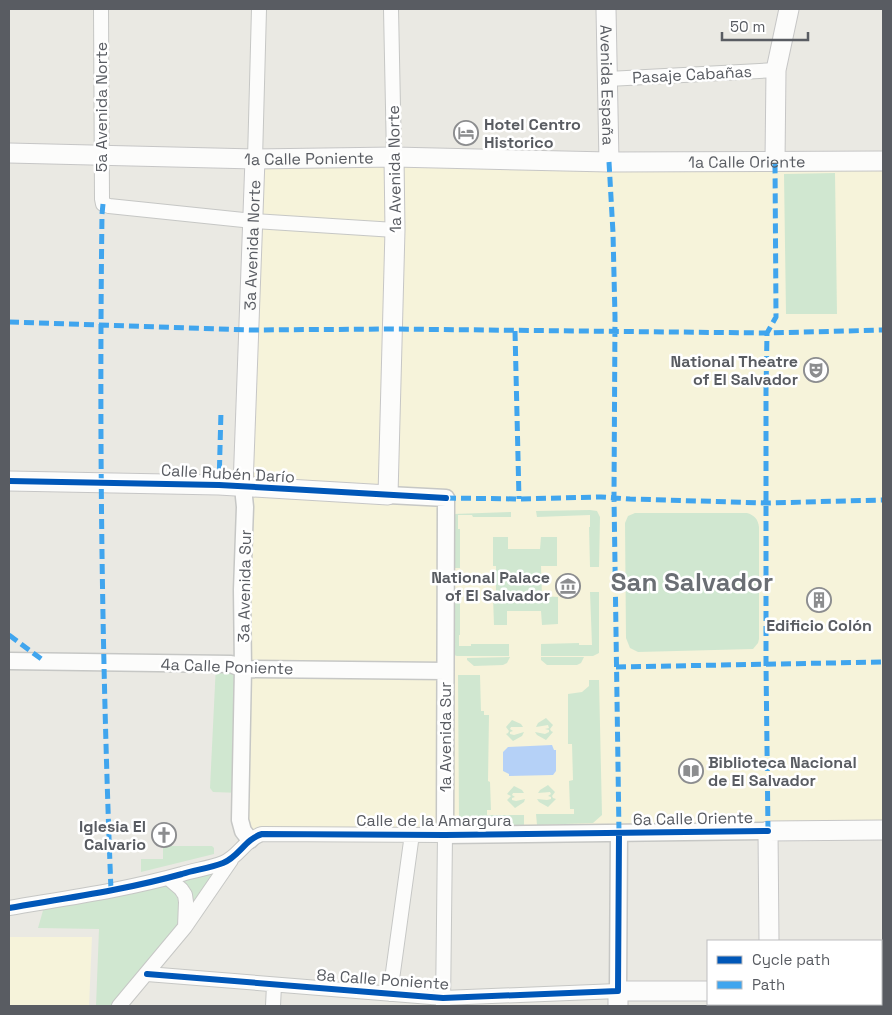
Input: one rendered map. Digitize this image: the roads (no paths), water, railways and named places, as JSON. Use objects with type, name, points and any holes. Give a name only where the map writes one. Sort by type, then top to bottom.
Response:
[{"type":"main road","name":"Avenida España","points":[[606,9],[609,162]]},
{"type":"main road","points":[[775,161],[776,70],[788,9]]},
{"type":"main road","name":"1a Calle Poniente","points":[[9,153],[255,159],[394,157],[609,162]]},
{"type":"main road","name":"1a Avenida Norte","points":[[388,495],[395,230],[394,157]]},
{"type":"main road","name":"3a Avenida Norte","points":[[250,330],[255,159]]},
{"type":"main road","name":"1a Calle Oriente","points":[[609,162],[883,161]]},
{"type":"main road","name":"3a Avenida Sur","points":[[243,487],[250,330]]},
{"type":"main road","name":"Calle Rubén Darío","points":[[9,481],[219,485],[388,495]]},
{"type":"main road","name":"6a Calle Oriente","points":[[768,831],[883,830]]},
{"type":"main road","points":[[768,831],[769,940]]},
{"type":"main road","points":[[618,999],[707,991]]},
{"type":"street","name":"5a Avenida Norte","points":[[100,9],[103,204],[254,221]]},
{"type":"street","name":"3a Avenida Norte","points":[[255,159],[259,9]]},
{"type":"street","name":"1a Avenida Norte","points":[[391,9],[394,157]]},
{"type":"street","name":"Pasaje Cabañas","points":[[608,79],[776,70]]},
{"type":"street","points":[[254,221],[395,230]]},
{"type":"street","name":"3a Avenida Sur","points":[[243,487],[245,507],[242,590],[243,668],[240,820],[250,840]]},
{"type":"street","name":"Calle Rubén Darío","points":[[388,495],[446,498]]},
{"type":"street","name":"1a Avenida Sur","points":[[443,1002],[446,498]]},
{"type":"street","name":"4a Calle Poniente","points":[[9,661],[231,664],[243,668],[445,671]]},
{"type":"street","name":"6a Calle Oriente","points":[[619,833],[768,831]]},
{"type":"street","points":[[618,999],[619,833]]},
{"type":"street","name":"Calle de la Amargura","points":[[250,840],[262,834],[445,835],[619,833]]},
{"type":"street","points":[[390,994],[412,834]]},
{"type":"street","points":[[119,1006],[185,927],[231,860],[250,840]]},
{"type":"street","points":[[9,908],[168,878],[231,860]]},
{"type":"street","points":[[168,878],[184,894],[186,902],[185,927]]},
{"type":"street","name":"8a Calle Poniente","points":[[147,974],[390,994],[443,1002],[618,999]]},
{"type":"street","points":[[273,1006],[274,985]]},
{"type":"water","points":[[552,745],[554,750],[556,750],[556,771],[553,775],[509,776],[509,774],[503,771],[503,752],[508,747]]},
{"type":"place","name":"Hotel Centro Historico","points":[[466,133]]},
{"type":"place","name":"National Theatre of El Salvador","points":[[816,370]]},
{"type":"place","name":"National Palace of El Salvador","points":[[568,586]]},
{"type":"place","name":"Edificio Colón","points":[[819,600]]},
{"type":"place","name":"Biblioteca Nacional de El Salvador","points":[[691,771]]},
{"type":"place","name":"Iglesia El Calvario","points":[[164,835]]},
{"type":"district","name":"San Salvador","points":[[692,582]]}]
